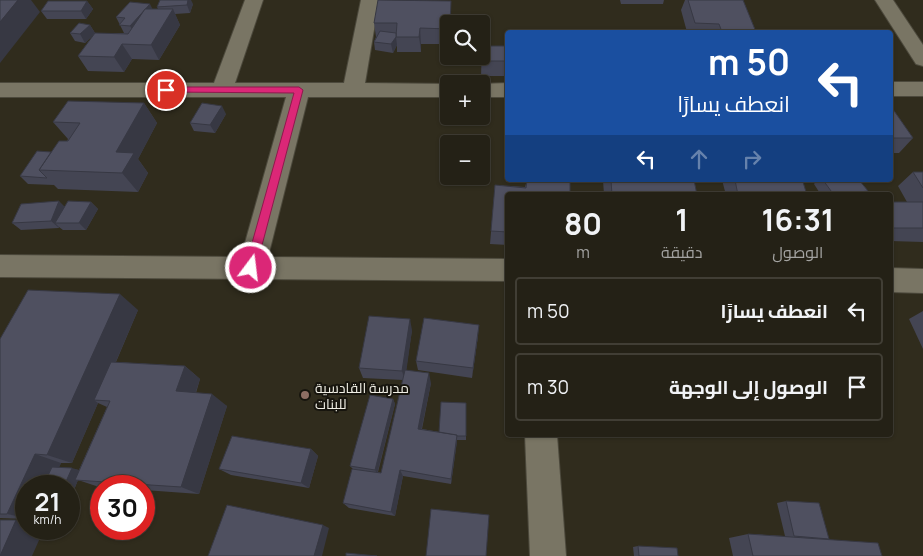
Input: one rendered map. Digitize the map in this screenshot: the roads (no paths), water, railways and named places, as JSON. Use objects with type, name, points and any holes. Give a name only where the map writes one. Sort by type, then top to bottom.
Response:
[{"type":"street","points":[[222,89],[254,0]]},
{"type":"street","points":[[353,90],[370,0]]},
{"type":"street","points":[[884,0],[923,60]]},
{"type":"street","points":[[893,89],[923,89]]},
{"type":"street","points":[[0,90],[440,90]]},
{"type":"street","points":[[251,268],[299,90]]},
{"type":"street","points":[[490,90],[505,90]]},
{"type":"street","points":[[0,266],[505,270]]},
{"type":"street","points":[[893,280],[923,281]]},
{"type":"street","points":[[541,437],[548,556]]},
{"type":"place","name":"مدرسة القادسية للبنات","points":[[305,395]]}]
